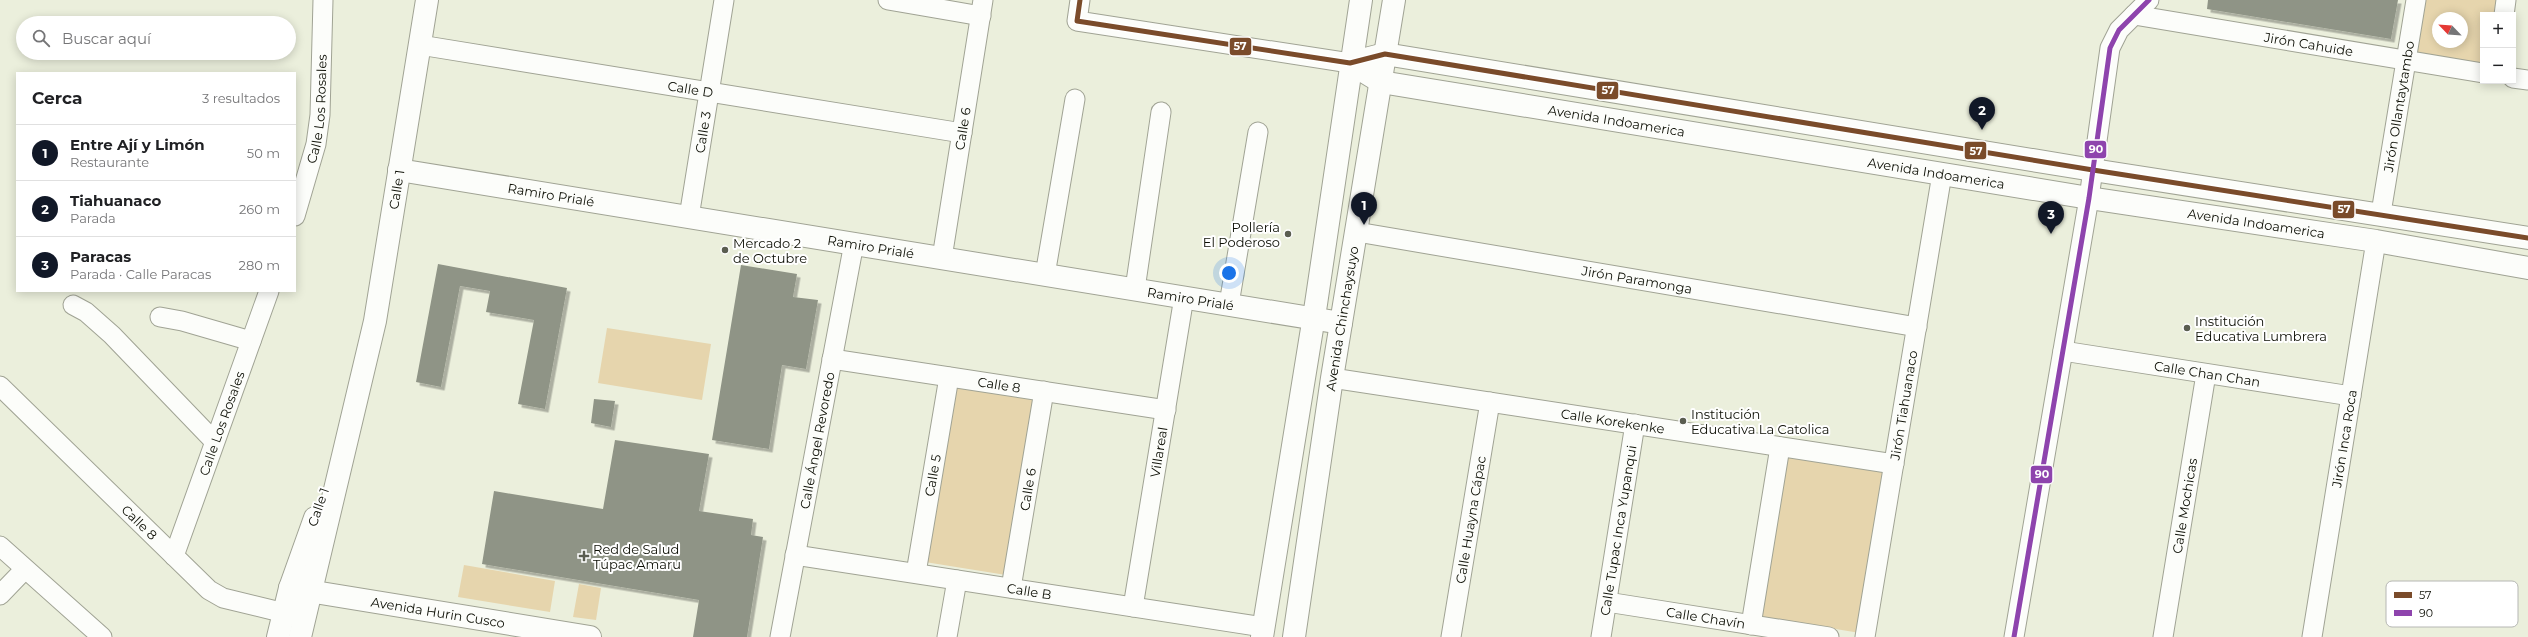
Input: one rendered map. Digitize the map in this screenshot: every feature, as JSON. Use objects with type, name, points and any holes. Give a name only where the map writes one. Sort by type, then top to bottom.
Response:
[{"type":"street","name":"Calle Los Rosales","points":[[296,213],[316,144],[320,115],[323,0]]},
{"type":"street","name":"Calle 1","points":[[278,637],[296,623],[300,590],[363,379],[375,321],[427,0]]},
{"type":"street","name":"Calle 3","points":[[689,217],[724,0]]},
{"type":"street","points":[[888,0],[982,8]]},
{"type":"street","name":"Avenida Indoamerica","points":[[1080,0],[1076,21],[1350,63],[1386,54],[2093,170],[2381,213],[2528,238]]},
{"type":"street","points":[[1262,632],[1313,318],[1350,63],[1361,0]]},
{"type":"street","name":"Avenida Chinchaysuyo","points":[[1294,637],[1332,378],[1394,0]]},
{"type":"street","points":[[2014,637],[2089,198],[2110,48],[2118,30],[2149,0]]},
{"type":"street","name":"Jirón Ollantaytambo","points":[[2381,213],[2416,0]]},
{"type":"street","points":[[2504,12],[2506,0]]},
{"type":"street","name":"Calle 6","points":[[942,258],[982,8]]},
{"type":"street","name":"Jirón Cahuide","points":[[2134,16],[2480,73]]},
{"type":"street","name":"Calle D","points":[[420,45],[962,133]]},
{"type":"street","name":"Avenida Indoamerica","points":[[1350,63],[1381,82],[2089,198],[2384,242],[2528,268]]},
{"type":"street","points":[[2516,78],[2528,80]]},
{"type":"street","points":[[1045,275],[1075,99]]},
{"type":"street","points":[[1135,289],[1161,112]]},
{"type":"street","points":[[1229,304],[1258,132]]},
{"type":"street","name":"Ramiro Prialé","points":[[399,170],[1341,323]]},
{"type":"street","name":"Jirón Tiahuanaco","points":[[1865,637],[1942,174]]},
{"type":"street","name":"Jirón Paramonga","points":[[1357,232],[1916,327]]},
{"type":"street","points":[[2384,242],[2446,241],[2528,255]]},
{"type":"street","name":"Jirón Inca Roca","points":[[2312,637],[2351,396],[2384,242]]},
{"type":"street","name":"Calle Ángel Revoredo","points":[[780,637],[854,243]]},
{"type":"street","name":"Calle Los Rosales","points":[[174,556],[269,292]]},
{"type":"street","name":"Villareal","points":[[1133,607],[1184,297]]},
{"type":"street","points":[[73,305],[112,335],[214,441]]},
{"type":"street","points":[[160,317],[182,320],[251,341]]},
{"type":"street","name":"Calle Chan Chan","points":[[2063,351],[2351,396]]},
{"type":"street","name":"Calle 8","points":[[832,359],[1166,410]]},
{"type":"street","name":"Calle Mochicas","points":[[2163,637],[2206,374]]},
{"type":"street","name":"Calle 5","points":[[916,573],[949,377]]},
{"type":"street","name":"Calle Korekenke","points":[[1332,378],[1894,464]]},
{"type":"street","name":"Calle 8","points":[[0,386],[209,590],[223,598],[296,623]]},
{"type":"street","name":"Calle 6","points":[[1011,588],[1044,392]]},
{"type":"street","name":"Calle Huayna Cápac","points":[[1451,637],[1490,402]]},
{"type":"street","name":"Calle Tupac Inca Yupanqui","points":[[1601,637],[1635,424]]},
{"type":"street","points":[[1751,625],[1780,447]]},
{"type":"street","points":[[0,546],[102,637]]},
{"type":"street","name":"Calle B","points":[[795,554],[1133,607],[1262,632]]},
{"type":"street","points":[[0,595],[25,569]]},
{"type":"street","points":[[948,637],[957,580]]},
{"type":"street","name":"Avenida Hurin Cusco","points":[[300,590],[590,637]]},
{"type":"street","name":"Calle Chavín","points":[[1607,602],[1829,637]]},
{"type":"shaded area","points":[[2422,0],[2500,0],[2498,12],[2480,12],[2480,67],[2413,56]]},
{"type":"shaded area","points":[[607,328],[711,344],[702,400],[598,383]]},
{"type":"shaded area","points":[[954,387],[1035,399],[1006,575],[925,562]]},
{"type":"shaded area","points":[[1783,454],[1887,472],[1860,633],[1756,616]]},
{"type":"shaded area","points":[[464,565],[555,581],[550,612],[458,597]]},
{"type":"shaded area","points":[[579,584],[601,588],[596,620],[573,617]]},
{"type":"building","points":[[2208,0],[2398,0],[2391,39],[2207,9]]},
{"type":"building","points":[[438,264],[567,288],[545,409],[518,404],[534,320],[486,312],[490,291],[460,286],[441,387],[416,382]]},
{"type":"building","points":[[741,265],[797,274],[793,297],[818,300],[806,369],[782,365],[769,449],[712,440]]},
{"type":"building","points":[[594,399],[615,401],[611,427],[591,423]]},
{"type":"building","points":[[615,440],[709,454],[699,511],[753,519],[751,535],[763,537],[747,637],[693,637],[699,600],[482,564],[494,491],[603,509]]},
{"type":"transit line","name":"57","points":[[1080,0],[1077,21],[1350,63],[1385,54],[2093,170],[2528,238]]},
{"type":"transit line","name":"90","points":[[2014,637],[2089,198],[2110,48],[2119,30],[2149,0]]},
{"type":"place","name":"Tiahuanaco","points":[[1982,130]]},
{"type":"place","name":"Entre Ají y Limón","points":[[1364,225]]},
{"type":"place","name":"Pollería El Poderoso","points":[[1288,234]]},
{"type":"place","name":"Paracas","points":[[2051,234]]},
{"type":"place","name":"Mercado 2 de Octubre","points":[[725,250]]},
{"type":"place","name":"Institución Educativa Lumbrera","points":[[2187,328]]},
{"type":"place","name":"Institución Educativa La Catolica","points":[[1683,421]]},
{"type":"place","name":"Red de Salud Túpac Amaru","points":[[584,556]]}]
